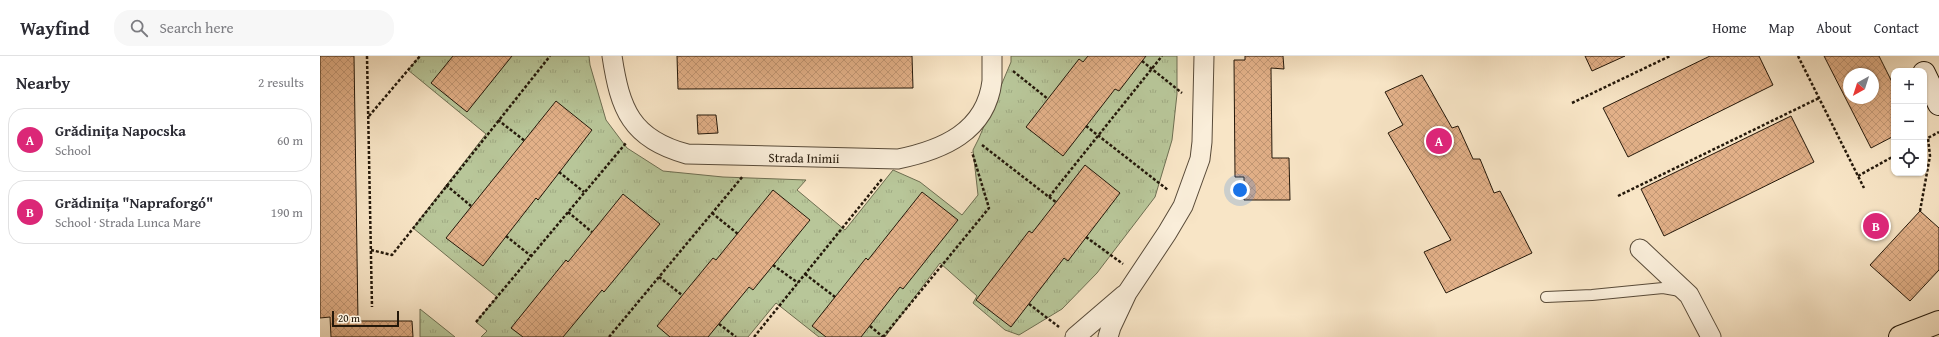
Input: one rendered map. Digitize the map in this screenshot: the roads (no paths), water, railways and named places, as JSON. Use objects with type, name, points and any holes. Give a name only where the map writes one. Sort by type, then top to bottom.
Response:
[{"type":"main road","points":[[1916,56],[1922,68]]},
{"type":"main road","points":[[1927,78],[1939,104]]},
{"type":"main road","points":[[1907,333],[1939,306]]},
{"type":"main road","points":[[1907,333],[1939,322]]},
{"type":"street","name":"Strada Inimii","points":[[612,56],[615,76],[622,98],[629,116],[637,129],[671,150],[687,154],[759,157],[898,159],[931,150],[956,139],[966,132],[986,105],[992,81],[992,56]]},
{"type":"street","points":[[1108,337],[1111,327],[1127,293],[1167,233],[1183,203],[1200,159],[1202,142],[1204,56]]},
{"type":"street","points":[[1640,249],[1689,295],[1710,337]]},
{"type":"street","points":[[1067,332],[1127,293]]},
{"type":"street","points":[[1907,333],[1939,336]]},
{"type":"lane","points":[[1546,297],[1592,295],[1663,288],[1675,288],[1689,295]]},
{"type":"place","name":"Grădiniţa Napocska","points":[[1439,141]]},
{"type":"place","name":"Grădinița \"Napraforgó\"","points":[[1876,226]]}]
